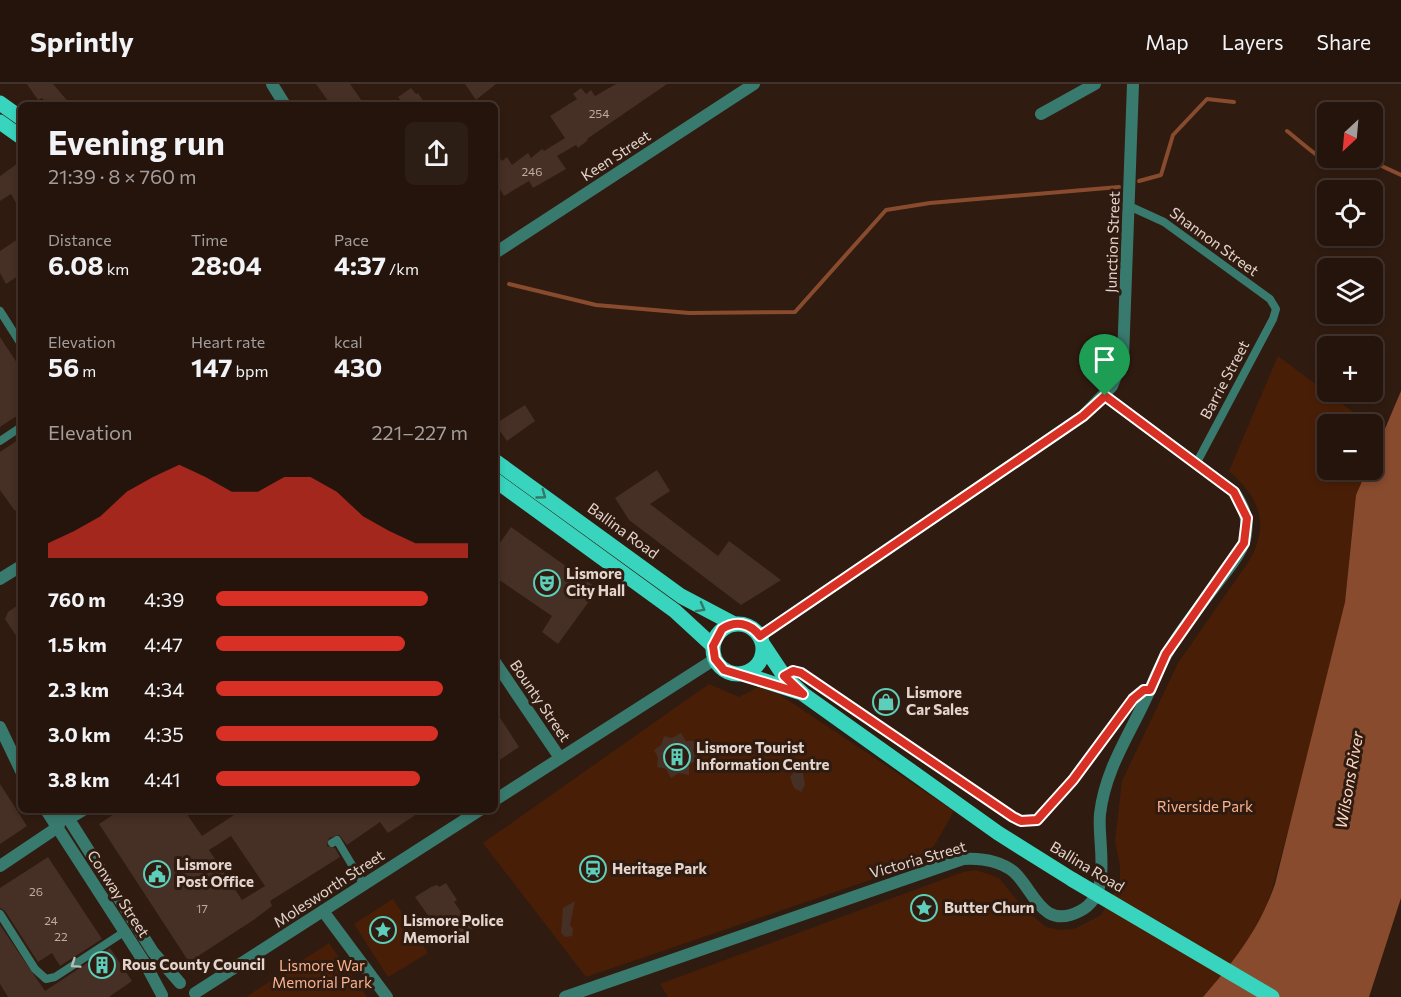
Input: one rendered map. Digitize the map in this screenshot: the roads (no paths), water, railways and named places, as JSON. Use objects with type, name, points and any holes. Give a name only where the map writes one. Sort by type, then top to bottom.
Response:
[{"type":"main road","points":[[0,103],[18,116]]},
{"type":"main road","points":[[0,122],[18,135]]},
{"type":"main road","name":"Ballina Road","points":[[498,463],[681,596],[734,624]]},
{"type":"main road","points":[[498,482],[675,611],[714,653],[724,670],[744,674],[761,661],[762,641],[749,625],[734,624],[722,629],[714,653]]},
{"type":"main road","name":"Ballina Road","points":[[762,641],[784,676],[803,694],[998,833],[1073,880],[1272,997]]},
{"type":"main road","name":"Ballina Road","points":[[744,674],[803,694]]},
{"type":"street","points":[[272,84],[283,102]]},
{"type":"street","name":"Keen Street","points":[[498,251],[754,84]]},
{"type":"street","points":[[1041,114],[1095,84]]},
{"type":"street","name":"Junction Street","points":[[1105,396],[1118,377],[1123,358],[1133,84]]},
{"type":"street","points":[[762,641],[1083,416],[1105,396],[1196,464]]},
{"type":"street","name":"Victoria Street","points":[[565,997],[963,860],[981,858],[1004,866],[1019,878],[1034,901],[1048,912],[1064,916],[1082,910],[1094,897],[1101,875],[1099,828],[1109,771],[1166,654],[1241,550],[1246,533],[1245,513],[1234,492],[1196,464]]},
{"type":"street","points":[[0,579],[18,568]]},
{"type":"street","points":[[498,798],[714,653]]},
{"type":"street","name":"Bounty Street","points":[[498,666],[560,758]]},
{"type":"street","points":[[2,729],[18,747]]},
{"type":"street","points":[[2,729],[18,764]]},
{"type":"street","name":"Conway Street","points":[[48,813],[124,932],[161,996]]},
{"type":"street","points":[[0,866],[58,827],[61,820],[59,813]]},
{"type":"street","name":"Molesworth Street","points":[[196,995],[323,910],[475,813]]},
{"type":"street","name":"Conway Street","points":[[66,814],[153,952],[180,983],[189,986],[196,995]]},
{"type":"street","points":[[323,910],[387,997]]},
{"type":"street","points":[[161,996],[169,986],[180,983]]},
{"type":"lane","name":"Shannon Street","points":[[1129,206],[1164,222],[1270,299],[1276,309]]},
{"type":"lane","name":"Barrie Street","points":[[1196,464],[1273,319],[1276,309]]},
{"type":"lane","points":[[0,311],[18,339]]},
{"type":"lane","points":[[0,441],[18,429]]},
{"type":"lane","points":[[784,676],[793,671],[818,683],[1013,817],[1029,822],[1037,820],[1073,780],[1133,699],[1144,690],[1150,690]]},
{"type":"lane","points":[[332,843],[337,840],[364,885]]},
{"type":"lane","points":[[0,914],[40,976],[46,979],[55,977],[124,932]]},
{"type":"water","name":"Wilsons River","points":[[1401,391],[1401,898],[1369,997],[1203,997],[1245,944],[1269,901],[1275,884],[1345,602],[1356,495],[1363,480],[1383,480],[1383,433]]},
{"type":"waterway","points":[[1139,181],[1161,175],[1173,135],[1207,99],[1234,102]]},
{"type":"waterway","points":[[1287,131],[1316,155],[1336,165],[1360,166],[1373,162],[1401,175]]},
{"type":"waterway","points":[[509,284],[596,305],[689,313],[795,312],[886,210],[930,203],[1119,187]]},
{"type":"place","name":"Lismore City Hall","points":[[547,583]]},
{"type":"place","name":"Lismore Car Sales","points":[[886,702]]},
{"type":"place","name":"Lismore Tourist Information Centre","points":[[677,757]]},
{"type":"place","name":"Heritage Park","points":[[593,869]]},
{"type":"place","name":"Lismore Post Office","points":[[157,874]]},
{"type":"place","name":"Butter Churn","points":[[924,908]]},
{"type":"place","name":"Lismore Police Memorial","points":[[383,930]]},
{"type":"place","name":"Rous County Council","points":[[102,965]]},
{"type":"park label","name":"Riverside Park","points":[[1205,807]]},
{"type":"park label","name":"Lismore War Memorial Park","points":[[322,974]]}]
